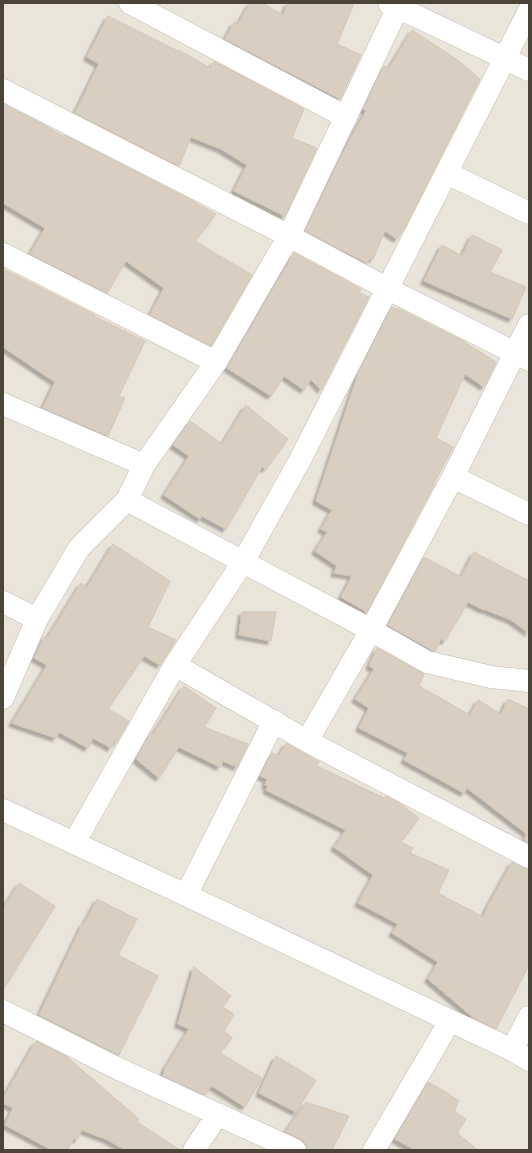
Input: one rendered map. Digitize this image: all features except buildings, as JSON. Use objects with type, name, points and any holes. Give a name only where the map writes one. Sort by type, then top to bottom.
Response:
[{"type":"street","points":[[130,3],[346,118]]},
{"type":"street","points":[[3,698],[36,619],[79,548],[127,500],[144,465],[216,362],[289,236],[346,118],[396,5],[529,70]]},
{"type":"street","points":[[74,843],[175,665],[243,562],[300,460],[529,11]]},
{"type":"street","points":[[3,90],[289,236],[388,289],[522,356]]},
{"type":"street","points":[[447,173],[529,213]]},
{"type":"street","points":[[3,254],[216,362]]},
{"type":"street","points":[[306,741],[371,630],[453,477],[522,356],[529,325]]},
{"type":"street","points":[[3,404],[144,465]]},
{"type":"street","points":[[453,477],[529,514]]},
{"type":"street","points":[[127,500],[371,630],[427,662],[491,677],[529,681]]},
{"type":"street","points":[[3,602],[36,619]]},
{"type":"street","points":[[175,665],[274,721],[306,741],[529,857]]},
{"type":"street","points":[[186,895],[274,721]]},
{"type":"street","points":[[3,810],[186,895],[521,1055],[529,1017]]},
{"type":"street","points":[[3,1011],[120,1069],[295,1150]]},
{"type":"street","points":[[374,1150],[450,1021]]},
{"type":"street","points":[[194,1150],[218,1114]]},
{"type":"shaded area","points":[[3,3],[529,3],[529,1150],[3,1150]]}]
